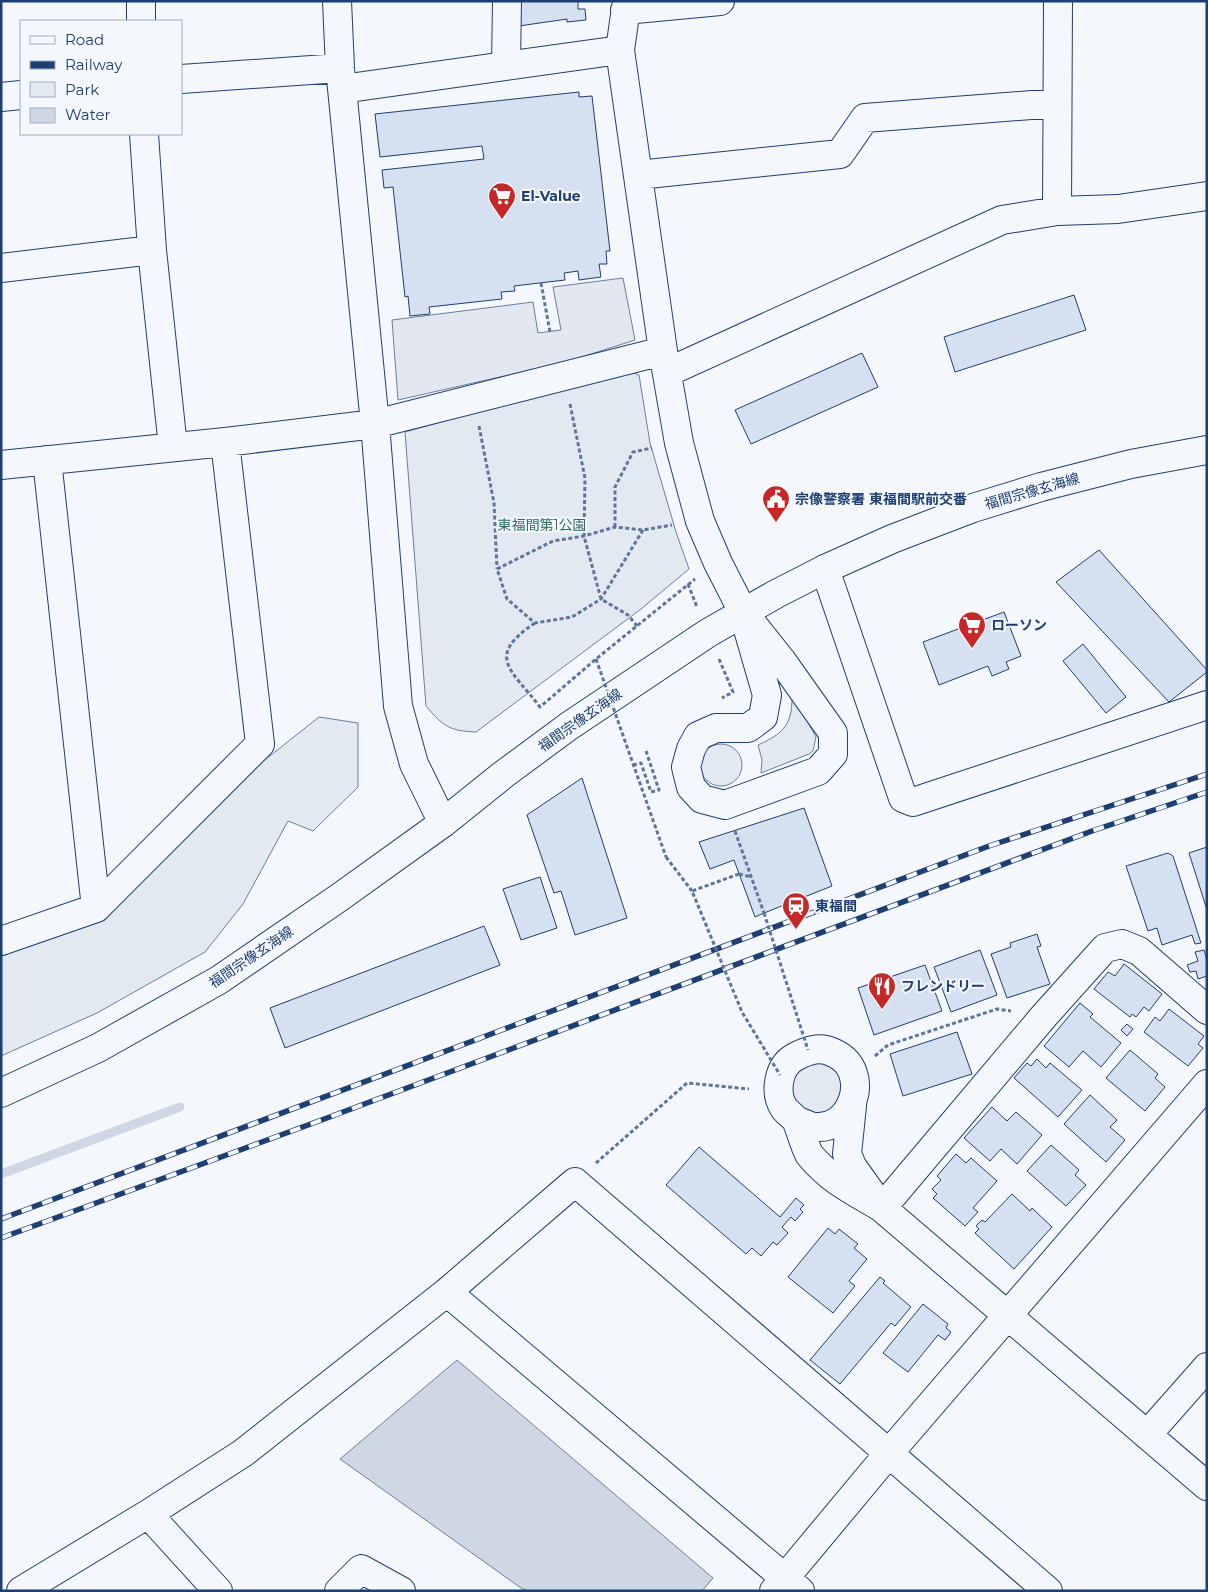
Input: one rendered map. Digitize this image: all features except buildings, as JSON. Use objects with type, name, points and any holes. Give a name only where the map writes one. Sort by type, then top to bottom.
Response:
[{"type":"street","points":[[141,1],[141,20]]},
{"type":"street","points":[[337,1],[341,78],[375,424],[398,706],[414,764],[443,823]]},
{"type":"street","points":[[506,65],[507,1]]},
{"type":"street","points":[[720,1],[626,5],[620,50],[679,443],[700,521],[718,563],[743,612],[767,696],[763,717],[748,728],[716,728],[698,736],[691,749],[686,767],[691,787],[702,799],[725,805],[818,771],[833,754],[833,733],[782,661],[743,612]]},
{"type":"street","points":[[1057,210],[1058,1]]},
{"type":"street","points":[[182,79],[341,78],[506,65],[620,50]]},
{"type":"street","points":[[1,97],[20,95]]},
{"type":"street","points":[[638,175],[840,154],[865,118],[1057,103]]},
{"type":"street","points":[[144,135],[152,250],[173,447]]},
{"type":"street","points":[[1,465],[225,442],[375,424],[564,376],[666,361],[1002,220],[1057,210],[1118,209],[1207,196]]},
{"type":"street","points":[[1,268],[152,250]]},
{"type":"street","points":[[1,941],[96,908],[260,744],[225,442]]},
{"type":"street","name":"福間宗像玄海線","points":[[1,1092],[98,1048],[219,980],[340,898],[443,823],[504,774],[569,726],[708,633],[743,612],[825,569],[892,539],[981,506],[1041,487],[1131,464],[1207,450]]},
{"type":"street","points":[[47,460],[96,908]]},
{"type":"street","points":[[825,569],[903,798],[913,802],[1207,705]]},
{"type":"street","points":[[882,1208],[1044,1016],[1105,948],[1122,944],[1139,951],[1207,1010]]},
{"type":"street","points":[[852,1106],[841,1118],[827,1126],[810,1126],[796,1120],[784,1108],[779,1083],[791,1059],[808,1050],[822,1049],[836,1053],[854,1074],[856,1090],[852,1106],[847,1154],[862,1182],[882,1208]]},
{"type":"street","points":[[448,1292],[786,1586],[888,1454],[1207,1084]]},
{"type":"street","points":[[796,1120],[810,1155],[832,1176],[882,1208],[1207,1486]]},
{"type":"street","points":[[21,1591],[148,1514],[243,1453],[448,1292],[575,1182],[1048,1591]]},
{"type":"street","points":[[1147,1435],[1207,1367]]},
{"type":"street","points":[[148,1514],[218,1591]]},
{"type":"street","points":[[339,1591],[361,1568],[401,1591]]},
{"type":"path","points":[[541,283],[550,332]]},
{"type":"path","points":[[564,376],[585,478],[584,536],[601,599],[628,615],[637,626]]},
{"type":"path","points":[[473,399],[494,503],[497,569],[507,599],[535,623]]},
{"type":"path","points":[[615,527],[615,487],[633,452],[679,443]]},
{"type":"path","points":[[497,569],[553,541],[584,536],[615,527],[643,530],[700,521]]},
{"type":"path","points":[[643,530],[601,599],[572,618],[535,623],[517,635],[506,652],[506,663],[540,707],[688,584]]},
{"type":"path","points":[[575,1182],[686,1083],[779,1083],[742,1012],[692,891],[666,857],[596,659]]},
{"type":"path","points":[[633,765],[642,763],[651,792],[659,790],[646,751]]},
{"type":"path","points":[[735,831],[764,913],[808,1050]]},
{"type":"path","points":[[692,891],[739,874],[752,878]]},
{"type":"path","points":[[854,1074],[888,1045],[997,1009],[1044,1016]]},
{"type":"green space","name":"東福間第1公園","points":[[627,370],[639,375],[650,443],[689,569],[641,609],[476,732],[453,729],[442,723],[426,706],[405,432]]},
{"type":"green space","points":[[794,697],[816,737],[813,751],[761,773],[762,760],[758,745],[773,737],[784,728],[790,716],[792,698]]},
{"type":"green space","points":[[319,717],[358,723],[358,787],[313,831],[288,821],[243,904],[205,952],[97,1013],[1,1056],[1,956],[105,920],[237,782]]},
{"type":"green space","points":[[725,744],[733,747],[739,753],[742,765],[739,777],[733,783],[717,786],[709,783],[703,777],[700,761],[703,753],[709,747]]},
{"type":"green space","points":[[819,1062],[830,1066],[839,1073],[843,1095],[829,1111],[816,1114],[806,1111],[798,1105],[793,1096],[792,1086],[796,1076],[804,1068]]},
{"type":"shaded area","points":[[623,278],[635,340],[566,362],[398,400],[392,320],[533,302],[538,333],[561,330],[553,287]]},
{"type":"water","points":[[457,1360],[713,1578],[702,1591],[528,1591],[521,1588],[340,1459]]},
{"type":"waterway","points":[[1,1174],[180,1107]]},
{"type":"railway","points":[[1,1219],[989,846],[1207,774]]},
{"type":"railway","points":[[1,1238],[327,1118],[1092,831],[1207,792]]},
{"type":"place","name":"El-Value","points":[[502,220]]},
{"type":"place","name":"宗像警察署 東福間駅前交番","points":[[776,523]]},
{"type":"place","name":"ローソン","points":[[972,649]]},
{"type":"place","name":"東福間","points":[[796,930]]},
{"type":"place","name":"フレンドリー","points":[[882,1010]]}]
